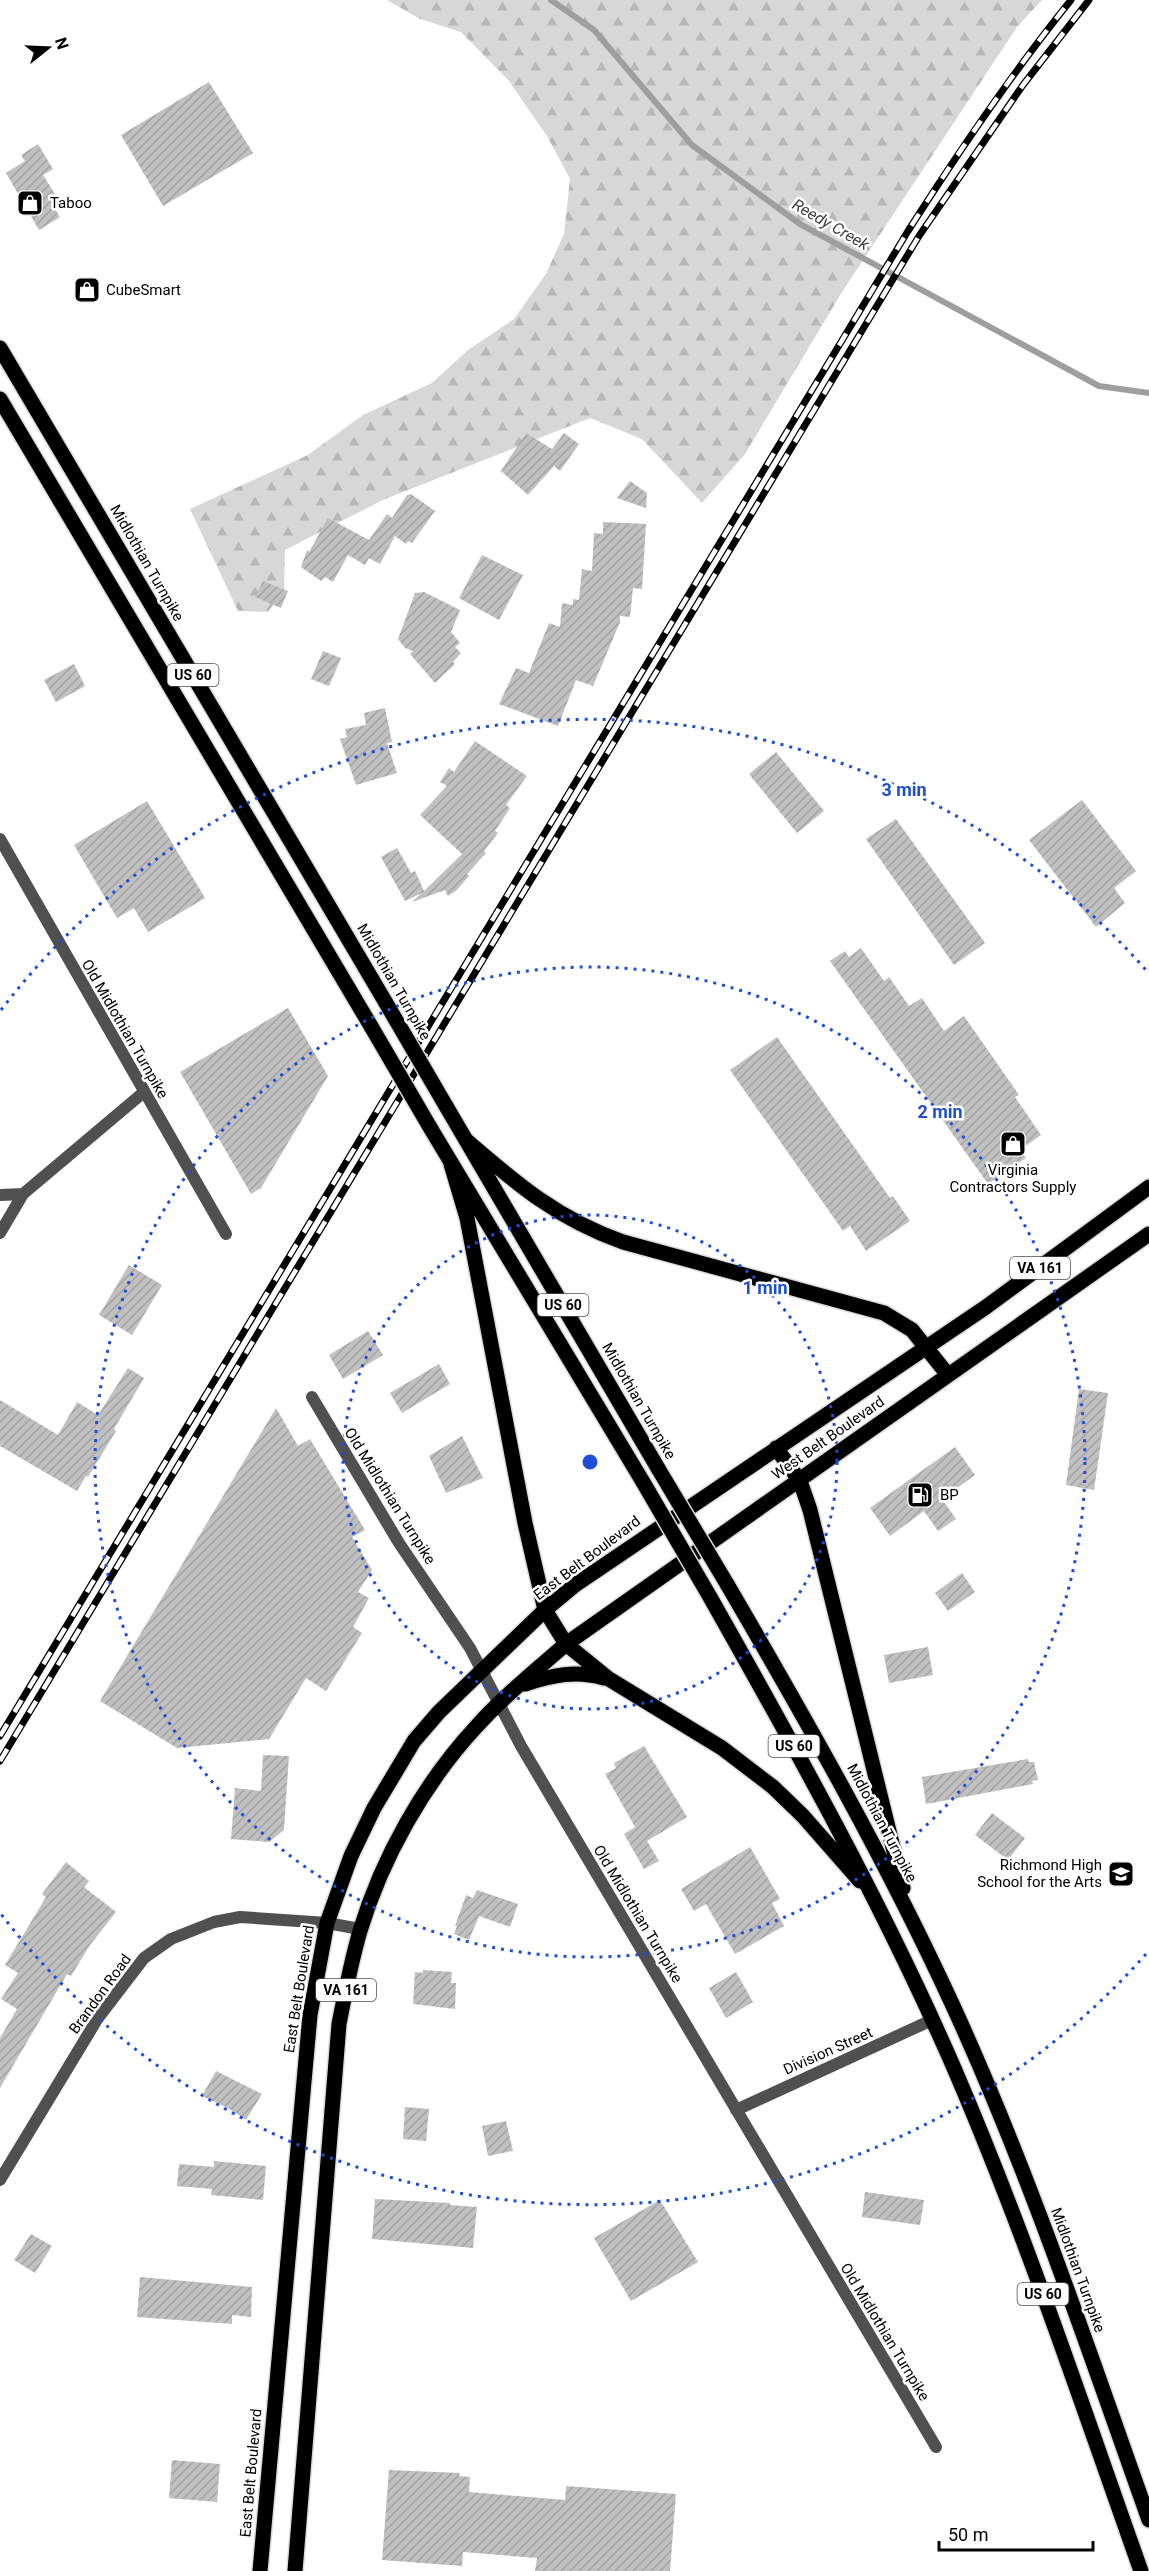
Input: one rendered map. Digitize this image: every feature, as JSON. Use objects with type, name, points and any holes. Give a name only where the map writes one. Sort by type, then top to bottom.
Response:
[{"type":"main road","name":"Midlothian Turnpike","points":[[0,348],[727,1584],[860,1817],[955,2010],[1024,2176],[1149,2520]]},
{"type":"main road","name":"US 60","points":[[0,399],[451,1164],[643,1482],[819,1791],[874,1898],[932,2020],[980,2132],[1029,2256],[1141,2571]]},
{"type":"main road","points":[[467,1141],[528,1192],[581,1226],[623,1242],[884,1313],[912,1330],[928,1347],[948,1375]]},
{"type":"main road","points":[[451,1164],[467,1218],[525,1523],[546,1610],[566,1644],[609,1679],[722,1748],[773,1787],[803,1816],[874,1898]]},
{"type":"main road","name":"VA 161","points":[[928,1347],[1023,1281],[1149,1187]]},
{"type":"main road","name":"West Belt Boulevard","points":[[566,1644],[1149,1234]]},
{"type":"main road","name":"West Belt Boulevard","points":[[675,1515],[928,1347]]},
{"type":"main road","points":[[776,1448],[800,1481],[810,1510],[909,1914]]},
{"type":"main road","name":"East Belt Boulevard","points":[[260,2571],[310,2015],[327,1923],[351,1856],[393,1774],[414,1741],[439,1712],[546,1610],[594,1571],[675,1515]]},
{"type":"main road","name":"VA 161","points":[[295,2571],[339,2024],[360,1929],[381,1874],[421,1800],[446,1763],[498,1703],[566,1644]]},
{"type":"main road","points":[[517,1687],[568,1673],[585,1673],[609,1679]]},
{"type":"street","name":"Old Midlothian Turnpike","points":[[0,839],[226,1234]]},
{"type":"street","points":[[0,1233],[23,1194],[144,1092]]},
{"type":"street","points":[[0,1195],[23,1194]]},
{"type":"street","name":"Old Midlothian Turnpike","points":[[312,1397],[399,1543],[470,1648],[542,1782],[936,2447]]},
{"type":"street","name":"Brandon Road","points":[[0,2180],[98,2018],[144,1958],[171,1940],[214,1922],[240,1917],[327,1923],[360,1929]]},
{"type":"street","name":"Division Street","points":[[736,2110],[932,2020]]},
{"type":"green space","points":[[387,0],[1042,0],[1017,27],[842,292],[745,454],[702,503],[642,439],[590,418],[383,500],[285,550],[284,590],[268,612],[238,611],[190,509],[308,455],[363,415],[432,383],[468,350],[514,319],[546,274],[564,234],[570,179],[547,136],[509,81],[461,32],[420,19]]},
{"type":"building","points":[[209,82],[253,153],[163,206],[121,135]]},
{"type":"building","points":[[38,144],[53,169],[43,175],[60,202],[53,206],[60,217],[39,230],[6,173],[25,161],[21,155]]},
{"type":"building","points":[[526,433],[552,449],[564,433],[579,444],[560,471],[554,466],[528,495],[501,471]]},
{"type":"building","points":[[630,481],[647,493],[646,508],[617,498]]},
{"type":"building","points":[[411,494],[435,511],[412,543],[408,541],[406,544],[395,536],[380,564],[369,558],[365,565],[348,555],[333,582],[325,577],[321,581],[301,567],[307,550],[309,552],[328,518],[369,540],[387,514],[392,518],[407,495]]},
{"type":"building","points":[[603,522],[646,524],[642,589],[633,588],[630,617],[620,616],[620,622],[593,686],[576,680],[558,726],[499,704],[516,668],[529,673],[549,623],[560,627],[562,603],[573,605],[573,599],[579,600],[582,569],[592,571],[594,533],[603,534]]},
{"type":"building","points":[[482,555],[523,575],[499,620],[459,598]]},
{"type":"building","points":[[263,581],[288,591],[281,608],[255,597]]},
{"type":"building","points":[[424,592],[460,610],[451,632],[460,643],[455,647],[461,653],[453,662],[455,664],[435,683],[410,654],[413,651],[405,648],[398,639],[415,593]]},
{"type":"building","points":[[323,651],[341,658],[329,686],[311,679]]},
{"type":"building","points":[[74,664],[85,686],[56,702],[44,680]]},
{"type":"building","points":[[385,708],[392,742],[387,743],[397,773],[356,785],[340,739],[347,737],[345,729],[366,725],[364,713]]},
{"type":"building","points":[[475,741],[527,776],[506,805],[510,808],[495,831],[498,833],[484,851],[486,853],[467,874],[469,876],[456,891],[448,896],[445,890],[412,902],[422,893],[405,901],[381,857],[397,848],[411,873],[415,871],[424,891],[462,854],[420,815],[447,786],[440,782],[449,768],[454,772]]},
{"type":"building","points":[[776,752],[824,811],[797,833],[749,774]]},
{"type":"building","points":[[1082,800],[1136,871],[1114,888],[1125,903],[1096,927],[1029,840]]},
{"type":"building","points":[[147,801],[205,898],[148,932],[134,908],[117,918],[74,845]]},
{"type":"building","points":[[896,819],[985,943],[954,965],[866,839]]},
{"type":"building","points":[[861,948],[884,981],[889,977],[909,1006],[922,998],[944,1031],[964,1016],[1019,1095],[1015,1097],[1041,1135],[1020,1150],[1026,1158],[988,1184],[830,961],[845,951],[849,957]]},
{"type":"building","points":[[288,1008],[328,1076],[261,1188],[251,1194],[180,1072]]},
{"type":"building","points":[[777,1037],[890,1198],[893,1196],[910,1221],[866,1251],[850,1226],[843,1231],[730,1070]]},
{"type":"building","points":[[129,1265],[162,1285],[132,1335],[99,1315]]},
{"type":"building","points":[[368,1331],[383,1355],[343,1379],[329,1355]]},
{"type":"building","points":[[439,1364],[450,1384],[402,1413],[390,1393]]},
{"type":"building","points":[[128,1368],[144,1378],[114,1429],[116,1431],[77,1491],[0,1446],[0,1400],[58,1435],[77,1402],[98,1415]]},
{"type":"building","points":[[1079,1389],[1108,1393],[1094,1490],[1066,1485]]},
{"type":"building","points":[[276,1408],[298,1446],[310,1439],[365,1530],[352,1537],[372,1570],[358,1592],[369,1598],[353,1627],[362,1633],[326,1691],[306,1678],[269,1739],[177,1748],[100,1701]]},
{"type":"building","points":[[462,1436],[483,1478],[446,1493],[429,1456]]},
{"type":"building","points":[[955,1447],[975,1475],[942,1499],[956,1519],[938,1531],[924,1511],[890,1536],[870,1508]]},
{"type":"building","points":[[962,1573],[975,1592],[948,1611],[935,1593]]},
{"type":"building","points":[[928,1647],[933,1675],[889,1683],[884,1655]]},
{"type":"building","points":[[644,1746],[687,1817],[647,1841],[659,1861],[644,1869],[624,1834],[635,1827],[605,1774],[616,1768],[614,1763]]},
{"type":"building","points":[[263,1755],[289,1756],[284,1830],[269,1842],[231,1839],[235,1788],[261,1791]]},
{"type":"building","points":[[1028,1759],[1029,1762],[1034,1762],[1038,1780],[1032,1781],[1033,1784],[926,1804],[922,1777]]},
{"type":"building","points":[[992,1813],[1025,1838],[1008,1860],[975,1835]]},
{"type":"building","points":[[750,1847],[780,1899],[772,1903],[784,1926],[735,1954],[706,1904],[694,1911],[681,1889]]},
{"type":"building","points":[[66,1862],[89,1881],[84,1887],[116,1912],[90,1945],[71,1976],[67,1974],[0,2088],[0,2038],[17,2009],[1,1999],[18,1973],[5,1965],[46,1897],[42,1894]]},
{"type":"building","points":[[477,1890],[518,1904],[510,1927],[479,1916],[469,1940],[454,1934],[457,1926],[455,1926],[466,1895],[473,1898]]},
{"type":"building","points":[[423,1970],[452,1972],[451,1983],[456,1983],[455,2009],[413,2004],[415,1972],[423,1973]]},
{"type":"building","points":[[736,1972],[753,2002],[726,2018],[709,1988]]},
{"type":"building","points":[[216,2071],[262,2094],[246,2120],[228,2108],[202,2096]]},
{"type":"building","points":[[405,2107],[429,2109],[426,2141],[403,2139]]},
{"type":"building","points":[[506,2121],[513,2151],[488,2156],[482,2126]]},
{"type":"building","points":[[214,2161],[266,2166],[263,2200],[211,2195],[212,2189],[177,2186],[179,2164],[214,2167]]},
{"type":"building","points":[[865,2192],[924,2200],[920,2225],[862,2217]]},
{"type":"building","points":[[375,2199],[450,2203],[450,2205],[477,2207],[473,2248],[372,2239]]},
{"type":"building","points":[[660,2200],[698,2262],[631,2301],[594,2238]]},
{"type":"building","points":[[31,2234],[52,2246],[35,2273],[14,2260]]},
{"type":"building","points":[[140,2277],[252,2287],[251,2317],[232,2315],[232,2324],[137,2317]]},
{"type":"building","points":[[172,2460],[220,2464],[217,2502],[169,2498]]},
{"type":"building","points":[[389,2470],[460,2473],[459,2476],[470,2477],[469,2492],[565,2500],[566,2486],[676,2494],[670,2571],[535,2571],[537,2558],[463,2552],[462,2566],[382,2560]]},
{"type":"waterway","name":"Reedy Creek","points":[[551,0],[594,30],[692,145],[800,224],[1099,386],[1149,393]]},
{"type":"railway","points":[[0,1736],[908,231],[987,113],[1071,0]]},
{"type":"railway","points":[[0,1761],[919,236],[1023,85],[1089,0]]},
{"type":"place","name":"Taboo","points":[[30,203]]},
{"type":"place","name":"CubeSmart","points":[[87,290]]},
{"type":"place","name":"Virginia Contractors Supply","points":[[1013,1144]]},
{"type":"place","name":"BP","points":[[920,1495]]},
{"type":"place","name":"Richmond High School for the Arts","points":[[1121,1874]]}]
